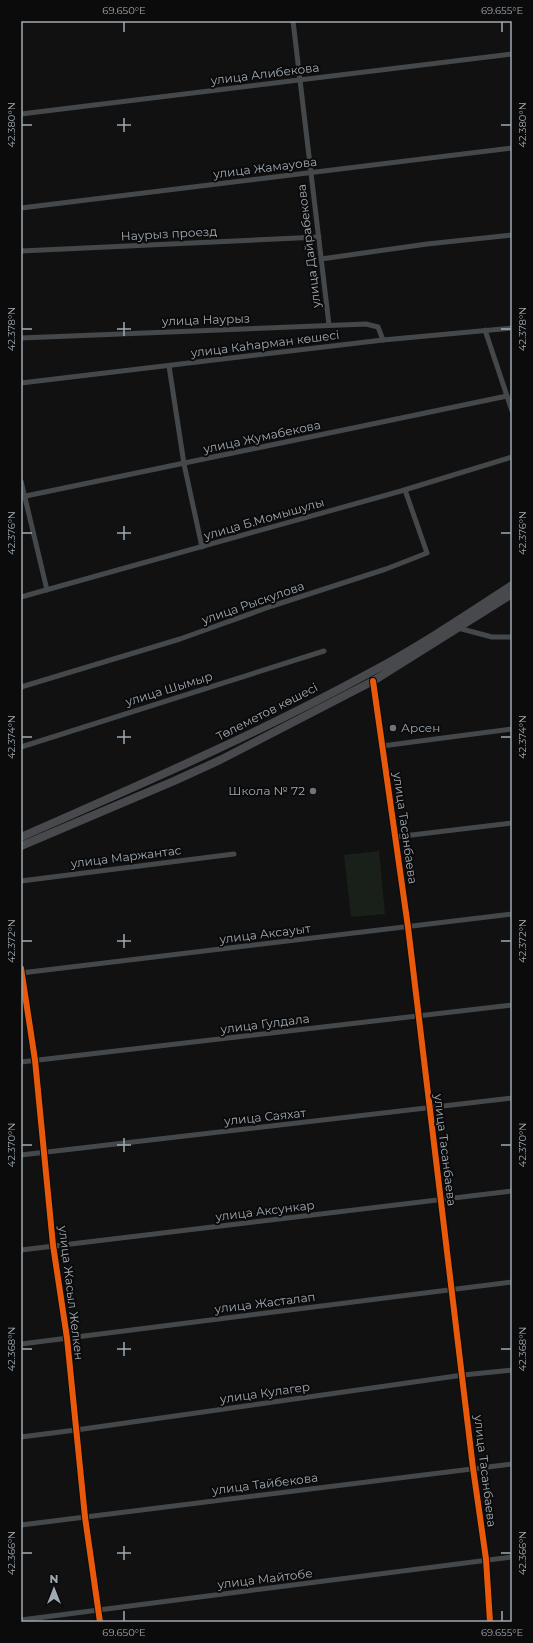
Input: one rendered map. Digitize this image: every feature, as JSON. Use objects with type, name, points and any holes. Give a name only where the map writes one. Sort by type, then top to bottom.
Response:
[{"type":"main road","name":"Төлеметов көшесі","points":[[21,837],[216,751],[371,672],[450,625],[512,584]]},
{"type":"main road","name":"Төлеметов көшесі","points":[[21,846],[220,760],[373,681],[512,594]]},
{"type":"street","name":"улица Дайрабекова","points":[[293,21],[329,326]]},
{"type":"street","name":"улица Алибекова","points":[[21,114],[512,54]]},
{"type":"street","name":"улица Жамауова","points":[[21,208],[512,148]]},
{"type":"street","points":[[321,259],[427,244],[512,235]]},
{"type":"street","name":"Наурыз проезд","points":[[21,251],[319,237]]},
{"type":"street","name":"улица Наурыз","points":[[21,338],[366,324],[378,327],[382,340]]},
{"type":"street","name":"улица Каһарман көшесі","points":[[21,383],[382,340],[512,328]]},
{"type":"street","points":[[485,330],[512,411]]},
{"type":"street","points":[[170,366],[184,464],[202,546]]},
{"type":"street","name":"улица Жумабекова","points":[[23,497],[507,396]]},
{"type":"street","name":"улица Б.Момышулы","points":[[21,597],[405,490],[512,457]]},
{"type":"street","points":[[21,481],[23,497],[47,590]]},
{"type":"street","name":"улица Рыскулова","points":[[21,686],[180,639],[272,606],[386,569],[427,552],[405,490]]},
{"type":"street","points":[[458,628],[492,637],[512,637]]},
{"type":"street","name":"улица Шымыр","points":[[21,747],[324,651]]},
{"type":"street","name":"улица Тасанбаева","points":[[373,681],[408,927],[473,1468],[486,1559],[490,1622]]},
{"type":"street","points":[[382,746],[512,729]]},
{"type":"street","points":[[395,837],[512,823]]},
{"type":"street","name":"улица Маржантас","points":[[21,881],[234,854]]},
{"type":"street","name":"улица Аксауыт","points":[[21,971],[512,914]]},
{"type":"street","name":"улица Жасыл Желкен","points":[[21,971],[34,1060],[53,1245],[67,1338],[86,1518],[100,1622]]},
{"type":"street","name":"улица Гулдала","points":[[21,1062],[512,1005]]},
{"type":"street","name":"улица Саяхат","points":[[21,1155],[512,1098]]},
{"type":"street","name":"улица Аксункар","points":[[21,1250],[512,1191]]},
{"type":"street","name":"улица Жасталап","points":[[21,1344],[512,1282]]},
{"type":"street","name":"улица Кулагер","points":[[21,1436],[76,1430],[512,1370]]},
{"type":"street","name":"улица Тайбекова","points":[[21,1525],[512,1464]]},
{"type":"street","name":"улица Майтобе","points":[[21,1620],[486,1559],[512,1557]]},
{"type":"shaded area","points":[[379,851],[385,914],[351,917],[344,855]]},
{"type":"cycle path","points":[[373,681],[408,927],[473,1468],[486,1559],[490,1622]]},
{"type":"cycle path","points":[[21,968],[35,1060],[53,1245],[67,1338],[85,1517],[100,1622]]},
{"type":"place","name":"Арсен","points":[[393,728]]},
{"type":"place","name":"Школа № 72","points":[[313,791]]}]
